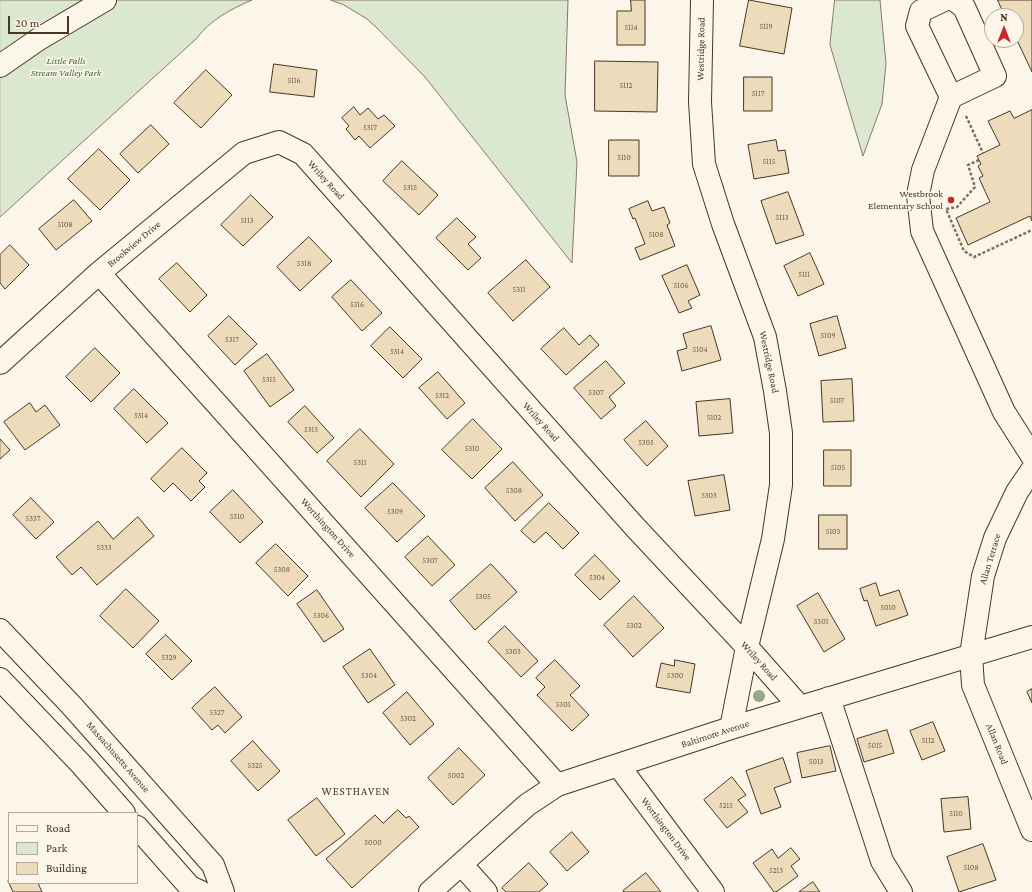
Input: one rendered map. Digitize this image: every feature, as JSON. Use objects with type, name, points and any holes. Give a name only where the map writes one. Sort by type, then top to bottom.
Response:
[{"type":"street","points":[[0,66],[38,39],[105,0]]},
{"type":"street","name":"Westridge Road","points":[[702,0],[700,102],[704,164],[723,224],[765,337],[781,433],[781,484],[773,539],[747,647],[730,728]]},
{"type":"street","points":[[944,0],[921,11],[917,26],[951,97]]},
{"type":"street","points":[[954,0],[964,7],[995,76],[951,97],[923,170],[918,195],[922,232],[1004,412],[1032,456]]},
{"type":"street","name":"Wriley Road","points":[[279,142],[303,154],[634,526],[747,647],[800,707]]},
{"type":"street","name":"Brookview Drive","points":[[0,363],[98,273],[244,152],[279,142]]},
{"type":"street","name":"Worthington Drive","points":[[98,273],[216,402],[557,785]]},
{"type":"street","name":"Allan Terrace","points":[[972,655],[983,576],[995,538],[1017,492],[1032,470]]},
{"type":"street","name":"Massachusetts Avenue","points":[[0,630],[72,706],[213,865],[223,892]]},
{"type":"street","name":"Baltimore Avenue","points":[[430,892],[527,805],[557,785],[730,728],[1032,637]]},
{"type":"street","name":"Allan Road","points":[[972,655],[973,685],[1032,830]]},
{"type":"street","points":[[0,679],[81,764],[123,812]]},
{"type":"street","points":[[829,698],[882,861],[901,892]]},
{"type":"street","name":"Worthington Drive","points":[[618,765],[713,892]]},
{"type":"street","points":[[138,828],[190,887],[201,892]]},
{"type":"street","points":[[461,864],[486,892]]},
{"type":"path","points":[[965,114],[983,153]]},
{"type":"path","points":[[979,160],[968,165],[975,187],[957,207],[946,209],[964,251],[974,257],[1032,230]]},
{"type":"green space","name":"Little Falls Stream Valley Park","points":[[0,0],[252,0],[229,11],[208,26],[196,39],[0,217]]},
{"type":"green space","points":[[331,0],[568,0],[565,95],[577,162],[572,263],[425,77],[367,19],[344,5]]},
{"type":"green space","points":[[835,0],[880,0],[886,64],[882,104],[863,156],[830,45]]},
{"type":"building","points":[[631,0],[645,0],[645,45],[617,45],[617,11],[631,11]]},
{"type":"building","points":[[749,0],[792,8],[784,54],[740,46]]},
{"type":"building","points":[[998,0],[1032,0],[1032,72],[1021,48],[1024,48],[1024,8],[1002,8]]},
{"type":"building","points":[[595,61],[658,62],[657,112],[595,111]]},
{"type":"building","points":[[274,64],[317,70],[314,97],[270,92]]},
{"type":"building","points":[[206,70],[232,95],[201,128],[174,103]]},
{"type":"building","points":[[744,77],[772,77],[772,111],[744,111]]},
{"type":"building","points":[[354,107],[360,115],[368,108],[378,119],[384,115],[395,126],[370,148],[359,136],[355,140],[346,129],[349,126],[342,118]]},
{"type":"building","points":[[1032,110],[1032,221],[1030,216],[968,245],[956,218],[990,202],[979,178],[983,176],[978,166],[981,164],[977,156],[1000,145],[988,121],[1010,111],[1014,118]]},
{"type":"building","points":[[151,125],[169,144],[138,173],[120,154]]},
{"type":"building","points":[[609,140],[639,140],[639,176],[609,176]]},
{"type":"building","points":[[776,140],[778,151],[785,150],[789,173],[754,179],[748,145]]},
{"type":"building","points":[[99,149],[130,180],[100,210],[68,179]]},
{"type":"building","points":[[402,161],[438,195],[419,215],[383,181]]},
{"type":"building","points":[[788,192],[804,235],[776,244],[761,201]]},
{"type":"building","points":[[251,195],[273,217],[243,246],[221,225]]},
{"type":"building","points":[[74,200],[92,221],[56,250],[39,229]]},
{"type":"building","points":[[648,201],[652,211],[664,207],[670,223],[667,225],[675,246],[640,260],[635,248],[645,244],[635,218],[633,219],[629,209]]},
{"type":"building","points":[[457,218],[476,237],[468,244],[481,258],[468,270],[436,238]]},
{"type":"building","points":[[309,237],[332,261],[300,291],[277,267]]},
{"type":"building","points":[[10,245],[29,265],[5,289],[0,283],[0,255]]},
{"type":"building","points":[[810,253],[824,284],[798,296],[784,266]]},
{"type":"building","points":[[526,260],[550,287],[513,321],[488,293]]},
{"type":"building","points":[[177,263],[207,295],[190,312],[159,279]]},
{"type":"building","points":[[687,265],[700,295],[688,301],[692,308],[679,313],[662,276]]},
{"type":"building","points":[[351,280],[382,313],[362,331],[332,297]]},
{"type":"building","points":[[229,316],[257,344],[235,365],[208,336]]},
{"type":"building","points":[[837,316],[846,348],[819,356],[810,324]]},
{"type":"building","points":[[711,326],[721,360],[682,371],[677,351],[687,348],[683,334]]},
{"type":"building","points":[[390,327],[422,359],[403,378],[371,346]]},
{"type":"building","points":[[564,328],[579,345],[590,335],[599,345],[566,375],[541,349]]},
{"type":"building","points":[[95,348],[120,373],[91,402],[66,377]]},
{"type":"building","points":[[267,354],[294,390],[270,407],[244,371]]},
{"type":"building","points":[[606,361],[625,383],[609,397],[616,406],[601,419],[574,388]]},
{"type":"building","points":[[438,372],[465,403],[447,419],[419,388]]},
{"type":"building","points":[[852,379],[854,421],[823,422],[821,381]]},
{"type":"building","points":[[134,389],[168,423],[147,443],[114,409]]},
{"type":"building","points":[[730,399],[733,433],[699,436],[696,402]]},
{"type":"building","points":[[30,403],[36,412],[45,405],[60,425],[25,450],[4,422]]},
{"type":"building","points":[[305,406],[334,438],[317,453],[288,422]]},
{"type":"building","points":[[473,419],[502,449],[472,479],[442,450]]},
{"type":"building","points":[[646,421],[668,446],[647,466],[624,440]]},
{"type":"building","points":[[360,429],[394,464],[361,497],[327,461]]},
{"type":"building","points":[[0,439],[10,450],[0,459]]},
{"type":"building","points":[[182,448],[207,473],[199,481],[205,487],[191,501],[173,483],[164,492],[151,479]]},
{"type":"building","points":[[824,450],[851,450],[851,486],[824,486]]},
{"type":"building","points":[[513,462],[543,495],[515,521],[485,488]]},
{"type":"building","points":[[724,475],[730,510],[695,516],[688,481]]},
{"type":"building","points":[[393,483],[425,516],[397,542],[365,508]]},
{"type":"building","points":[[233,490],[263,522],[240,543],[210,512]]},
{"type":"building","points":[[31,498],[54,522],[36,539],[13,515]]},
{"type":"building","points":[[549,503],[579,533],[563,549],[546,532],[534,543],[521,531]]},
{"type":"building","points":[[819,515],[847,515],[847,549],[819,549]]},
{"type":"building","points":[[138,517],[154,536],[97,585],[81,567],[72,575],[56,557],[98,521],[113,539]]},
{"type":"building","points":[[428,536],[455,565],[432,586],[405,557]]},
{"type":"building","points":[[276,544],[308,576],[288,596],[256,563]]},
{"type":"building","points":[[595,555],[620,581],[600,600],[575,575]]},
{"type":"building","points":[[491,564],[517,592],[475,630],[450,601]]},
{"type":"building","points":[[876,583],[880,596],[899,590],[908,615],[876,626],[867,600],[864,601],[860,589]]},
{"type":"building","points":[[126,589],[159,621],[133,648],[100,616]]},
{"type":"building","points":[[317,590],[344,629],[324,642],[297,604]]},
{"type":"building","points":[[818,593],[845,639],[824,652],[797,606]]},
{"type":"building","points":[[634,596],[664,628],[633,657],[604,625]]},
{"type":"building","points":[[505,626],[538,661],[521,677],[488,642]]},
{"type":"building","points":[[166,635],[192,661],[172,680],[146,654]]},
{"type":"building","points":[[370,649],[395,685],[368,703],[343,667]]},
{"type":"building","points":[[555,660],[580,686],[570,695],[589,715],[572,731],[537,695],[545,687],[536,678]]},
{"type":"building","points":[[675,660],[695,664],[690,693],[656,687],[661,663],[674,666]]},
{"type":"building","points":[[215,687],[242,717],[225,733],[218,725],[212,730],[192,708]]},
{"type":"building","points":[[1032,689],[1032,703],[1027,692]]},
{"type":"building","points":[[407,692],[434,724],[410,745],[383,713]]},
{"type":"building","points":[[933,722],[945,751],[922,760],[910,731]]},
{"type":"building","points":[[887,730],[894,753],[864,762],[857,739]]},
{"type":"building","points":[[253,741],[280,771],[258,791],[231,761]]},
{"type":"building","points":[[830,746],[836,771],[802,778],[797,753]]},
{"type":"building","points":[[459,748],[485,775],[453,805],[428,778]]},
{"type":"building","points":[[783,758],[791,782],[774,788],[781,807],[761,814],[746,771]]},
{"type":"building","points":[[732,777],[746,795],[738,800],[748,812],[727,828],[704,800]]},
{"type":"building","points":[[968,797],[971,829],[944,832],[941,799]]},
{"type":"building","points":[[317,798],[345,834],[316,856],[288,820]]},
{"type":"building","points":[[398,810],[406,818],[409,816],[419,827],[352,888],[326,859],[375,815],[383,823]]},
{"type":"building","points":[[572,832],[589,852],[567,871],[550,852]]},
{"type":"building","points":[[983,844],[996,880],[959,892],[947,857]]},
{"type":"building","points":[[791,848],[800,859],[791,866],[798,876],[774,892],[753,863],[772,849],[778,858]]},
{"type":"building","points":[[529,863],[548,884],[539,892],[506,892],[502,888]]},
{"type":"building","points":[[646,873],[661,892],[623,891]]},
{"type":"building","points":[[813,882],[820,892],[799,892]]},
{"type":"building","points":[[9,884],[38,884],[42,892],[13,892]]},
{"type":"place","name":"Westbrook Elementary School","points":[[951,200]]},
{"type":"district","name":"WESTHAVEN","points":[[356,792]]}]
